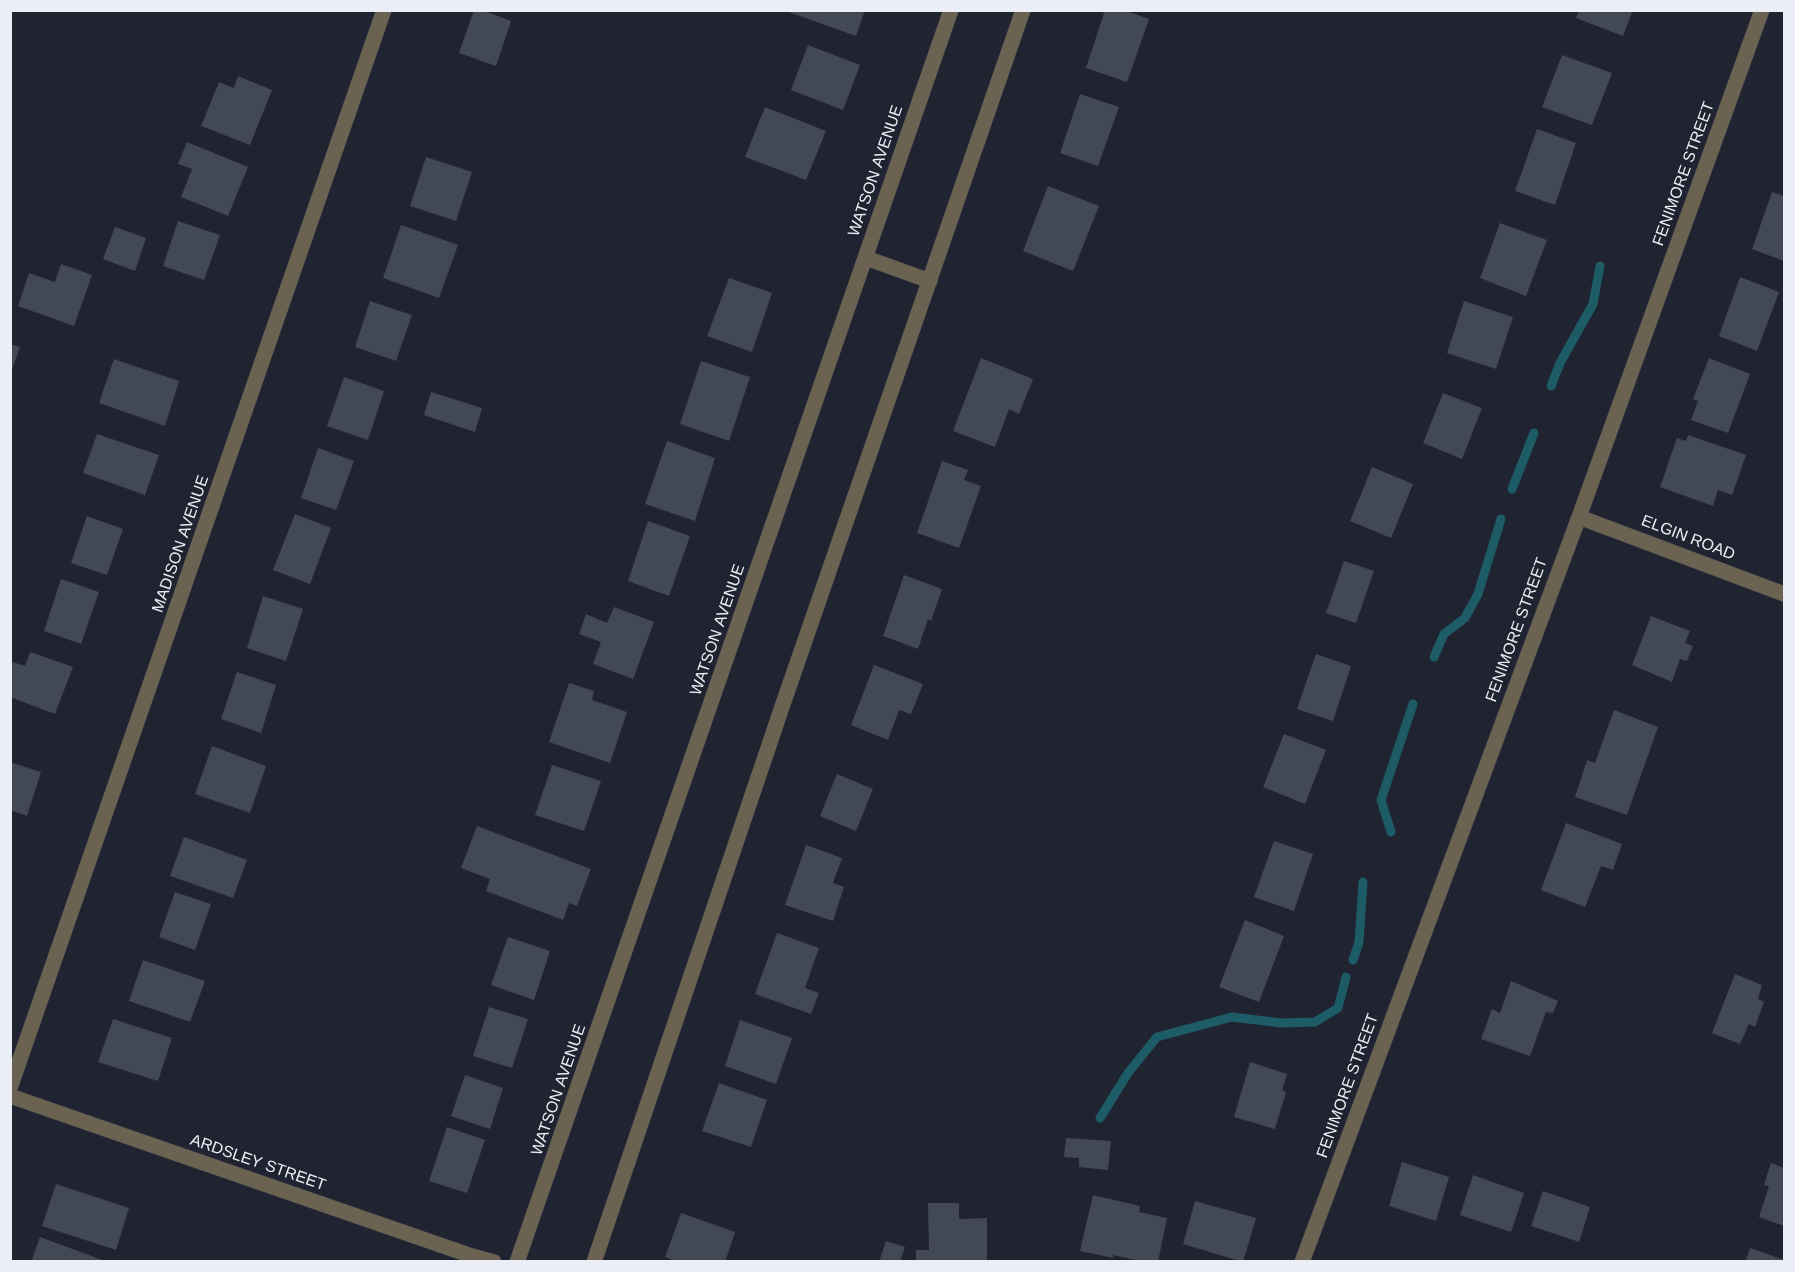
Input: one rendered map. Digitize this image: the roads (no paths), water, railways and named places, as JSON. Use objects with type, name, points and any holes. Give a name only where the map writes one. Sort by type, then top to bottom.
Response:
[{"type":"street","name":"MADISON AVENUE","points":[[10,1088],[384,10]]},
{"type":"street","name":"WATSON AVENUE","points":[[518,1262],[951,10]]},
{"type":"street","points":[[594,1262],[783,704],[1023,10]]},
{"type":"street","name":"FENIMORE STREET","points":[[1302,1262],[1579,517],[1762,10]]},
{"type":"street","points":[[866,258],[930,281]]},
{"type":"street","name":"ELGIN ROAD","points":[[1579,517],[1785,594]]},
{"type":"street","name":"ARDSLEY STREET","points":[[10,1096],[494,1262]]},
{"type":"waterway","points":[[1551,386],[1560,363],[1593,304],[1600,266]]},
{"type":"waterway","points":[[1512,489],[1534,433]]},
{"type":"waterway","points":[[1434,657],[1444,634],[1465,618],[1478,594],[1501,519]]},
{"type":"waterway","points":[[1391,832],[1381,800],[1413,704]]},
{"type":"waterway","points":[[1353,960],[1359,942],[1363,882]]},
{"type":"waterway","points":[[1100,1118],[1128,1073],[1157,1037],[1232,1017],[1281,1023],[1315,1022],[1338,1008],[1346,977]]}]
